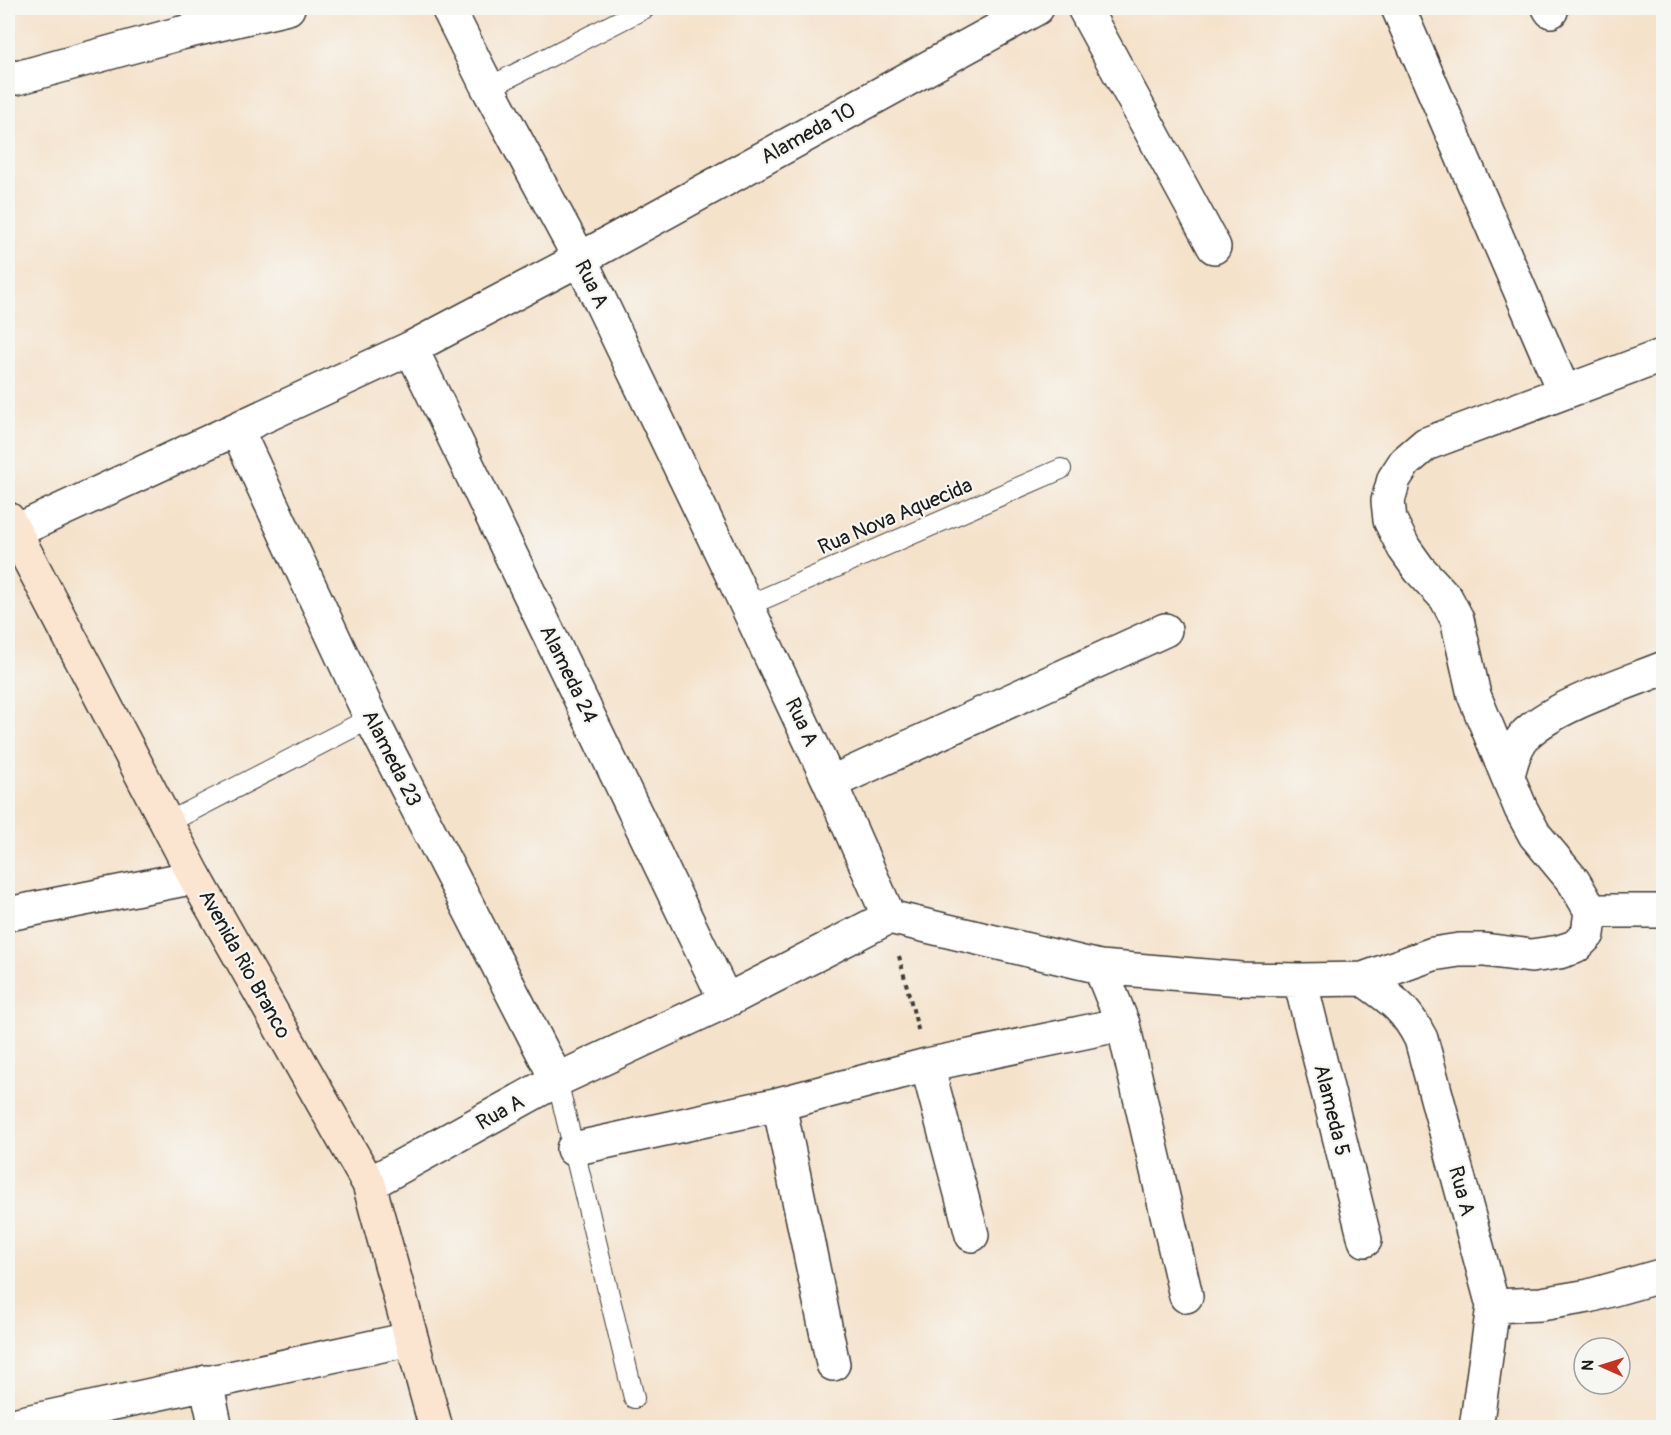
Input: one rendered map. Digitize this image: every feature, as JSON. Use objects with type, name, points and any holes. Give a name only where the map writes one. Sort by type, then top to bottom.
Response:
[{"type":"street","points":[[8,76],[17,78],[177,20],[288,8]]},
{"type":"street","name":"Rua A","points":[[369,1184],[557,1080],[726,1001],[889,917],[830,783],[747,606],[580,259],[488,88],[448,8]]},
{"type":"street","name":"Alameda 10","points":[[11,526],[237,430],[411,348],[580,259],[989,19],[1036,8]]},
{"type":"street","points":[[1084,8],[1214,247]]},
{"type":"street","points":[[1398,8],[1564,392]]},
{"type":"street","name":"Alameda 24","points":[[411,348],[726,1001]]},
{"type":"street","points":[[889,917],[1100,967],[1241,980],[1363,979],[1433,954],[1459,950],[1484,950],[1531,956],[1575,947],[1588,934],[1591,910],[1574,882],[1535,835],[1521,809],[1474,695],[1457,619],[1446,597],[1404,548],[1390,520],[1388,501],[1394,479],[1405,462],[1426,444],[1664,355]]},
{"type":"street","name":"Alameda 23","points":[[237,430],[371,718],[557,1080]]},
{"type":"street","name":"Avenida Rio Branco","points":[[11,526],[195,877],[369,1184],[436,1428]]},
{"type":"street","points":[[830,783],[1165,630]]},
{"type":"street","points":[[1508,775],[1517,748],[1527,734],[1541,723],[1562,709],[1664,668]]},
{"type":"street","points":[[8,914],[195,877]]},
{"type":"street","points":[[1591,910],[1664,911]]},
{"type":"street","points":[[1100,967],[1124,1024],[1186,1296]]},
{"type":"street","name":"Rua A","points":[[1363,979],[1398,1004],[1411,1019],[1421,1039],[1492,1306],[1476,1428]]},
{"type":"street","name":"Alameda 5","points":[[1300,980],[1365,1240]]},
{"type":"street","points":[[573,1149],[779,1104],[927,1065],[1124,1024]]},
{"type":"street","points":[[927,1065],[972,1235]]},
{"type":"street","points":[[779,1104],[832,1365]]},
{"type":"street","points":[[1492,1306],[1540,1304],[1589,1296],[1664,1275]]},
{"type":"street","points":[[8,1426],[410,1340]]},
{"type":"street","points":[[206,1382],[216,1428]]},
{"type":"lane","points":[[488,88],[645,8]]},
{"type":"lane","name":"Rua Nova Aquecida","points":[[747,606],[1062,470]]},
{"type":"lane","points":[[167,823],[371,718]]},
{"type":"lane","points":[[557,1080],[634,1398]]},
{"type":"path","points":[[889,917],[927,1065]]}]
